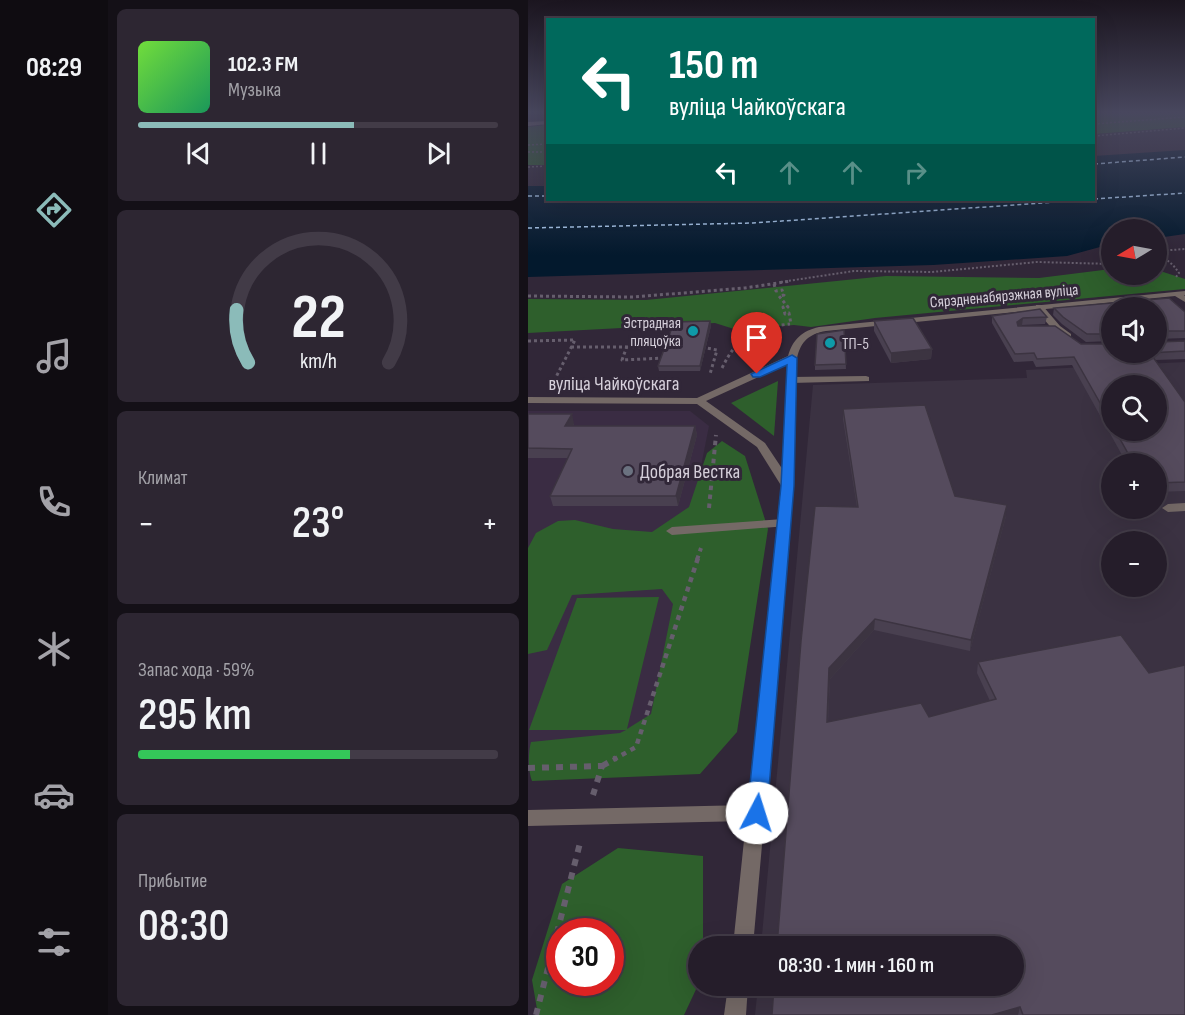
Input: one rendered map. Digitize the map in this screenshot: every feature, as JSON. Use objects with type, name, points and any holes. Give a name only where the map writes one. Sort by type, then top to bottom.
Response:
[{"type":"street","name":"Сярэдненабярэжная вуліца","points":[[792,358],[796,343],[811,331],[826,328],[1039,307],[1183,296]]},
{"type":"street","points":[[1039,307],[1057,328],[1074,341]]},
{"type":"street","points":[[1045,328],[1057,328]]},
{"type":"street","points":[[744,936],[788,486],[792,358]]},
{"type":"street","name":"вуліца Чайкоўскага","points":[[528,400],[701,400],[792,358]]},
{"type":"street","points":[[791,380],[866,379]]},
{"type":"street","name":"вуліца Чайкоўскага","points":[[701,400],[761,445],[788,486]]},
{"type":"street","points":[[1168,508],[1185,507]]},
{"type":"street","points":[[672,531],[784,523]]},
{"type":"street","points":[[528,818],[757,813]]},
{"type":"street","points":[[735,1015],[737,996]]},
{"type":"path","points":[[528,167],[546,166]]},
{"type":"path","points":[[1167,250],[1185,249]]},
{"type":"path","points":[[1167,260],[1179,273],[1173,283]]},
{"type":"path","points":[[528,296],[633,297],[774,284],[854,271],[932,272],[1038,262],[1101,264]]},
{"type":"path","points":[[774,284],[776,291],[782,290],[784,295],[779,296],[788,307],[783,307],[785,314],[791,317]]},
{"type":"path","points":[[707,384],[718,376],[739,339],[761,327],[800,324]]},
{"type":"path","points":[[528,341],[575,340],[544,400]]},
{"type":"path","points":[[572,347],[668,345],[664,359],[622,360],[627,346]]},
{"type":"path","points":[[697,348],[717,350],[701,400]]},
{"type":"path","points":[[667,349],[677,349]]},
{"type":"path","points":[[528,768],[602,766],[636,747],[708,528],[718,414]]},
{"type":"path","points":[[536,1015],[602,766]]},
{"type":"shaded area","points":[[1185,362],[1185,1015],[755,1015],[757,996],[1024,996],[1024,936],[762,936],[813,385],[1027,378],[1026,370]]},
{"type":"shaded area","points":[[528,411],[690,411],[709,426],[641,769],[528,770]]},
{"type":"green space","points":[[528,160],[546,160],[546,165],[528,165]]},
{"type":"green space","points":[[1101,270],[1101,285],[1167,285],[1167,273],[1185,279],[1185,289],[875,318],[811,327],[794,325],[734,329],[715,323],[528,333],[528,299],[646,300],[886,276],[1039,278]]},
{"type":"green space","points":[[778,381],[774,436],[731,403]]},
{"type":"green space","points":[[722,441],[745,456],[768,529],[737,732],[700,774],[532,781],[529,762],[531,742],[620,733],[626,730],[529,730],[577,598],[659,597],[627,729],[651,714],[673,604],[662,589],[572,595],[547,650],[528,654],[528,548],[536,533],[558,521],[575,520],[613,529],[652,532],[689,507],[707,453]]},
{"type":"green space","points":[[618,848],[703,856],[703,936],[688,936],[688,996],[693,996],[684,1015],[538,1015],[532,980],[546,935],[546,996],[624,996],[624,918],[551,918],[562,884]]},
{"type":"water","points":[[1095,160],[1185,160],[1185,234],[1167,237],[1167,219],[1101,219],[1101,247],[1067,256],[933,265],[528,277],[528,186],[546,186],[546,201],[1095,201]]},
{"type":"building","points":[[1167,298],[1185,312],[1185,331],[1167,331]]},
{"type":"building","points":[[1101,304],[1101,334],[1087,334],[1054,308]]},
{"type":"building","points":[[1040,309],[1047,317],[1023,318],[1017,322],[1018,326],[1055,326],[1081,344],[1101,344],[1101,363],[1157,363],[1166,375],[1101,375],[1101,405],[1074,357],[1037,359],[1034,353],[1015,354],[992,316]]},
{"type":"building","points":[[913,318],[932,349],[891,353],[874,321]]},
{"type":"building","points":[[710,321],[700,366],[658,366],[674,322]]},
{"type":"building","points":[[844,330],[846,364],[815,365],[817,334]]},
{"type":"building","points":[[1185,341],[1185,351],[1167,352],[1167,342]]},
{"type":"building","points":[[1167,377],[1185,402],[1185,482],[1167,483],[1167,453],[1128,453],[1121,441],[1167,441]]},
{"type":"building","points":[[925,405],[955,496],[1007,505],[971,640],[875,619],[829,668],[827,722],[921,703],[929,717],[996,699],[978,662],[1121,635],[1149,673],[1185,665],[1185,1015],[1023,1015],[1020,1007],[992,1015],[772,1015],[773,996],[1024,996],[1024,936],[778,936],[801,641],[815,506],[858,507],[843,409]]},
{"type":"building","name":"Добрая Вестка","points":[[528,414],[572,414],[565,426],[695,426],[676,496],[550,496],[572,449],[528,448]]},
{"type":"ferry route","points":[[1095,164],[1141,160]]},
{"type":"ferry route","points":[[1095,199],[1185,193]]},
{"type":"ferry route","points":[[528,196],[546,196]]},
{"type":"ferry route","points":[[528,228],[753,223],[1072,201]]},
{"type":"place","name":"Эстрадная пляцоўка","points":[[693,331]]},
{"type":"place","name":"ТП-5","points":[[830,343]]},
{"type":"place","name":"Добрая Вестка","points":[[628,471]]},
{"type":"route","points":[[757,374],[792,358],[788,486],[757,813]]}]
